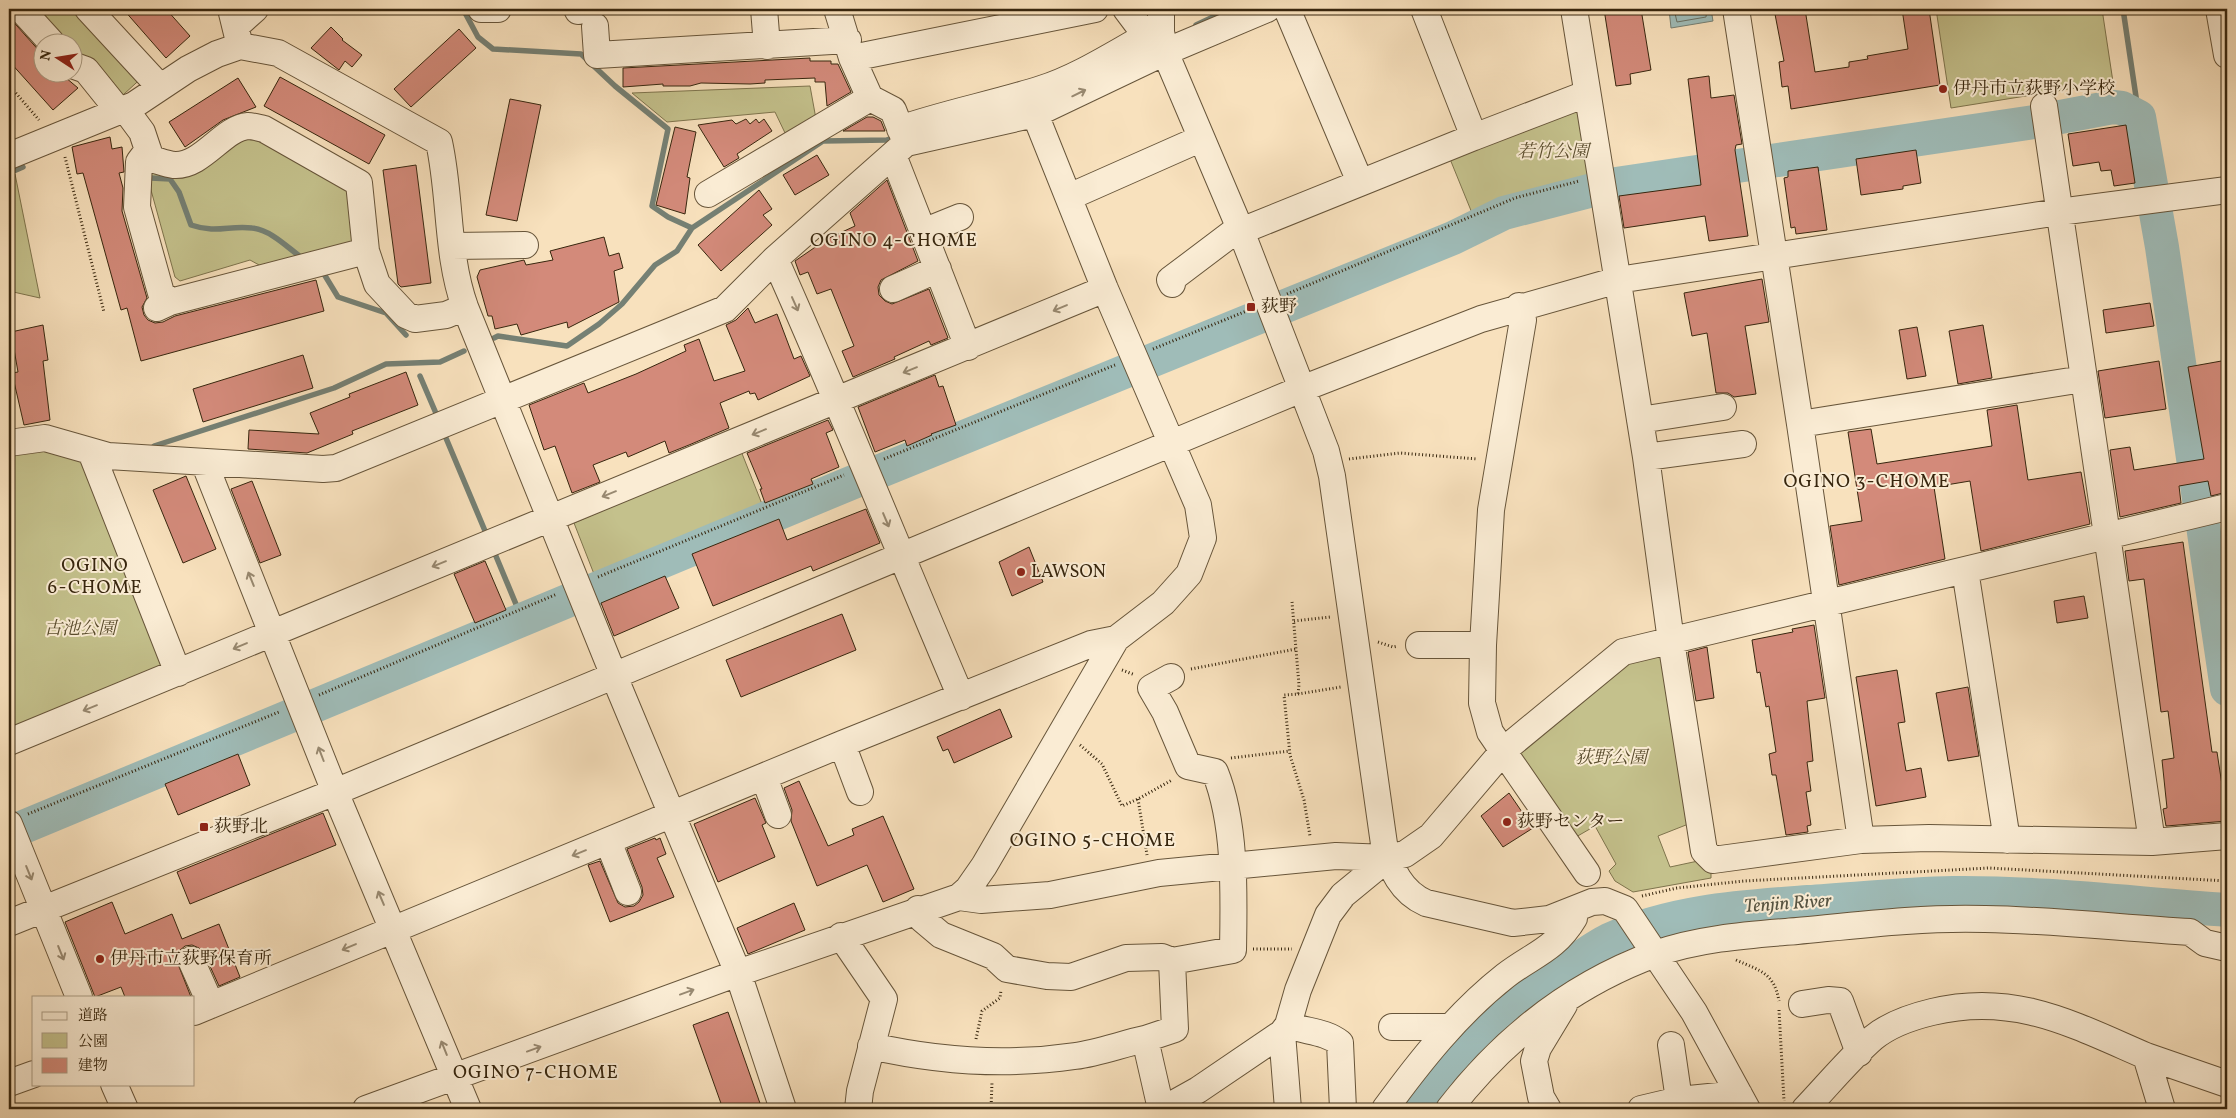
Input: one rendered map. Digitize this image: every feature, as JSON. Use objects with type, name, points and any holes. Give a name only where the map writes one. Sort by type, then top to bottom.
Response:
[{"type":"street","points":[[22,9],[42,32]]},
{"type":"street","points":[[88,9],[160,87]]},
{"type":"street","points":[[481,9],[498,9]]},
{"type":"street","points":[[764,9],[767,46]]},
{"type":"street","points":[[837,9],[850,49],[870,98],[893,110],[923,232],[968,347]]},
{"type":"street","points":[[583,15],[597,55],[719,46],[850,49],[1095,9]]},
{"type":"street","points":[[1126,9],[1138,25],[1159,32]]},
{"type":"street","points":[[9,443],[44,438],[91,452],[204,462],[324,469],[336,468],[724,309],[900,142],[928,119],[1042,89],[1077,74],[1159,32],[1267,9]]},
{"type":"street","points":[[1287,9],[1360,182]]},
{"type":"street","points":[[1424,9],[1474,136]]},
{"type":"street","points":[[1574,9],[1586,94],[1646,457],[1670,641],[1704,851],[1713,860],[1861,840],[1929,838],[2152,842],[2227,836]]},
{"type":"street","points":[[1736,9],[1776,256],[1861,840]]},
{"type":"street","points":[[2219,9],[2227,55]]},
{"type":"street","points":[[9,156],[122,110],[188,69],[217,54],[240,22],[278,53],[439,142],[445,169],[457,286],[614,676],[738,973],[783,1109]]},
{"type":"street","points":[[900,142],[1035,114],[1159,32]]},
{"type":"street","points":[[1159,32],[1200,139],[1240,230],[1304,388],[1329,464],[1360,684],[1388,858],[1396,876],[1415,898],[1426,903],[1513,923],[1549,919],[1592,902],[1605,900],[1621,907],[1694,1012],[1743,1102]]},
{"type":"street","points":[[82,69],[86,70],[142,132],[151,159],[174,165],[182,164],[198,158],[236,130],[249,126],[264,129],[359,183],[366,251],[377,284],[406,315],[415,319],[446,315],[465,307]]},
{"type":"street","points":[[1169,280],[1240,230],[1474,136],[1586,94]]},
{"type":"street","points":[[714,183],[870,98]]},
{"type":"street","points":[[366,1109],[456,1078],[841,936],[958,897],[968,889],[984,866],[1116,639],[1163,603],[1189,574],[1204,538],[1198,505],[1105,290],[1035,114]]},
{"type":"street","points":[[2045,115],[2152,842]]},
{"type":"street","points":[[1069,197],[1200,139]]},
{"type":"street","points":[[148,150],[139,162],[137,207],[163,305],[366,251]]},
{"type":"street","points":[[9,923],[335,792],[1304,388],[1518,306],[1618,280],[2059,212],[2227,190]]},
{"type":"street","points":[[923,232],[960,217]]},
{"type":"street","points":[[452,246],[525,245]]},
{"type":"street","points":[[775,259],[837,399],[866,474],[961,697]]},
{"type":"street","points":[[893,289],[938,269]]},
{"type":"street","points":[[9,742],[1105,290]]},
{"type":"street","points":[[1518,306],[1523,320],[1491,510],[1483,645],[1482,703],[1498,741],[1587,874]]},
{"type":"street","points":[[1800,424],[2083,379]]},
{"type":"street","points":[[1640,420],[1723,407]]},
{"type":"street","points":[[1646,457],[1743,444]]},
{"type":"street","points":[[91,452],[178,672]]},
{"type":"street","points":[[204,462],[335,792],[394,928],[468,1109]]},
{"type":"street","points":[[958,897],[981,900],[1050,895],[1148,875],[1327,857],[1388,858],[1405,854],[1431,836],[1498,741],[1623,652],[2209,511]]},
{"type":"street","points":[[1965,570],[2007,840]]},
{"type":"street","points":[[192,960],[202,1008],[842,744],[1091,644],[1116,639]]},
{"type":"street","points":[[1418,645],[1483,645]]},
{"type":"street","points":[[918,909],[922,918],[940,935],[993,956],[1006,969],[1047,976],[1071,977],[1126,958],[1162,957],[1172,961],[1233,950],[1233,866],[1222,787],[1215,772],[1188,766],[1165,712],[1161,682]]},
{"type":"street","points":[[842,744],[860,792]]},
{"type":"street","points":[[764,776],[778,815]]},
{"type":"street","points":[[15,825],[44,908],[79,996]]},
{"type":"street","points":[[608,841],[628,892]]},
{"type":"street","points":[[1288,1109],[1285,1029],[1312,952],[1328,915],[1343,895],[1388,858]]},
{"type":"street","points":[[1385,1109],[1412,1071],[1464,1012],[1506,975],[1556,942],[1574,918],[1572,910]]},
{"type":"street","points":[[1449,1109],[1470,1082],[1517,1034],[1570,996],[1603,977],[1655,954],[1714,938],[1834,927],[1984,918],[2190,932],[2205,943],[2227,948]]},
{"type":"street","points":[[841,936],[884,999],[871,1046],[858,1109]]},
{"type":"street","points":[[871,1046],[911,1055],[972,1060],[1076,1056],[1145,1039],[1175,1029],[1172,961]]},
{"type":"street","points":[[1802,1004],[1827,993],[1840,1001],[1859,1053]]},
{"type":"street","points":[[1540,1105],[1534,1061],[1538,1048],[1570,996]]},
{"type":"street","points":[[1805,1109],[1873,1038],[1895,1024],[1945,1009],[1973,1005],[2001,1006],[2032,1011],[2071,1024],[2146,1056],[2227,1084]]},
{"type":"street","points":[[1392,1028],[1450,1028]]},
{"type":"street","points":[[1145,1039],[1163,1109],[1198,1090],[1285,1029],[1330,1034],[1340,1043],[1343,1109]]},
{"type":"street","points":[[1671,1045],[1679,1100]]},
{"type":"street","points":[[2146,1056],[2162,1109]]},
{"type":"street","points":[[9,1083],[32,1075]]},
{"type":"street","points":[[115,1086],[124,1109]]},
{"type":"street","points":[[1641,1109],[1679,1100],[1743,1102]]},
{"type":"path","points":[[9,85],[55,138],[104,312]]},
{"type":"path","points":[[15,825],[303,708],[526,607],[581,592],[866,474],[1134,357],[1516,198],[1601,182]]},
{"type":"path","points":[[1329,464],[1356,458],[1400,453],[1500,461]]},
{"type":"path","points":[[1292,602],[1298,694]]},
{"type":"path","points":[[1294,621],[1352,625],[1393,647],[1418,645]]},
{"type":"path","points":[[1102,664],[1161,682],[1193,668],[1296,649]]},
{"type":"path","points":[[1327,857],[1309,831],[1304,800],[1290,755],[1284,696],[1360,684]]},
{"type":"path","points":[[1138,799],[1147,846],[1148,875]]},
{"type":"path","points":[[1621,907],[1677,888],[1744,881],[1989,868],[2227,881]]},
{"type":"path","points":[[1233,950],[1280,948],[1312,952]]},
{"type":"path","points":[[1732,958],[1758,970],[1774,981],[1779,1000],[1785,1109]]},
{"type":"path","points":[[972,1060],[982,1011],[1000,998],[1006,969]]},
{"type":"green space","points":[[28,9],[85,9],[148,72],[123,95],[82,65],[82,32],[49,32]]},
{"type":"green space","points":[[1936,9],[2102,9],[2113,82],[1951,108]]},
{"type":"green space","points":[[810,86],[816,119],[786,135],[775,112],[667,122],[632,93]]},
{"type":"green space","name":"若竹公園","points":[[1575,105],[1581,111],[1592,175],[1472,213],[1450,159]]},
{"type":"green space","points":[[243,128],[363,188],[369,243],[270,271],[250,260],[180,281],[175,277],[146,172]]},
{"type":"green space","points":[[11,173],[15,174],[40,298],[9,291],[9,175]]},
{"type":"green space","name":"古池公園","points":[[48,449],[75,458],[90,468],[169,662],[9,736],[9,457],[29,451]]},
{"type":"green space","points":[[741,451],[762,504],[594,574],[574,523]]},
{"type":"green space","name":"荻野公園","points":[[1665,654],[1691,823],[1658,836],[1670,867],[1698,861],[1711,869],[1711,878],[1633,892],[1615,881],[1609,871],[1616,864],[1595,826],[1569,841],[1516,752],[1624,658]]},
{"type":"water","points":[[1669,9],[1711,9],[1713,21],[1671,28]]},
{"type":"building","points":[[123,9],[166,9],[190,36],[166,58]]},
{"type":"building","points":[[1604,9],[1641,9],[1651,70],[1630,74],[1631,84],[1616,86]]},
{"type":"building","points":[[1774,9],[1805,9],[1815,72],[1849,67],[1849,62],[1868,59],[1867,56],[1908,49],[1902,9],[1929,9],[1940,85],[1791,109],[1788,86],[1782,87],[1779,62],[1784,61]]},
{"type":"building","points":[[9,17],[32,43],[32,82],[71,82],[78,88],[53,110],[9,61]]},
{"type":"building","points":[[331,27],[342,40],[362,55],[352,67],[345,61],[339,70],[311,48]]},
{"type":"building","points":[[459,29],[476,48],[411,107],[394,89]]},
{"type":"building","points":[[810,58],[810,61],[831,61],[831,64],[838,64],[851,92],[827,106],[825,82],[815,82],[815,78],[765,80],[765,83],[750,84],[701,83],[690,86],[663,86],[663,84],[623,87],[623,68]]},
{"type":"building","points":[[1709,76],[1711,98],[1734,95],[1742,144],[1736,145],[1735,150],[1748,236],[1709,241],[1705,216],[1624,228],[1619,196],[1701,185],[1688,79]]},
{"type":"building","points":[[280,77],[385,135],[369,164],[264,106]]},
{"type":"building","points":[[238,78],[256,107],[223,120],[185,147],[169,122]]},
{"type":"building","points":[[510,99],[541,105],[517,221],[486,215]]},
{"type":"building","points":[[867,117],[873,117],[881,121],[885,131],[843,131]]},
{"type":"building","points":[[746,119],[750,124],[756,119],[759,123],[764,119],[772,131],[737,154],[739,158],[724,167],[698,125],[732,120],[736,124]]},
{"type":"building","points":[[2126,125],[2135,183],[2114,186],[2111,170],[2101,171],[2099,162],[2073,166],[2068,134]]},
{"type":"building","points":[[675,127],[696,132],[687,177],[690,178],[685,214],[656,205]]},
{"type":"building","points":[[110,137],[112,149],[122,147],[124,172],[119,173],[123,188],[122,211],[147,298],[142,307],[144,315],[148,320],[155,323],[163,322],[175,316],[316,280],[324,311],[141,361],[127,308],[121,310],[83,173],[77,174],[72,147]]},
{"type":"building","points":[[1916,150],[1921,183],[1903,186],[1903,189],[1861,195],[1856,159]]},
{"type":"building","points":[[817,155],[829,175],[795,195],[783,175]]},
{"type":"building","points":[[416,165],[431,283],[401,287],[398,284],[383,170]]},
{"type":"building","points":[[1818,167],[1827,230],[1796,234],[1795,227],[1791,228],[1784,178],[1788,177],[1788,171]]},
{"type":"building","points":[[887,180],[918,261],[881,280],[878,287],[879,295],[885,301],[892,304],[929,289],[948,338],[931,345],[929,341],[894,357],[895,359],[853,377],[842,351],[854,346],[831,289],[817,294],[808,272],[800,275],[795,261],[827,239],[855,226],[850,213]]},
{"type":"building","points":[[759,190],[772,209],[763,215],[772,225],[721,271],[698,245]]},
{"type":"building","points":[[604,237],[609,256],[619,253],[623,268],[614,271],[619,302],[568,328],[567,322],[521,335],[517,324],[495,329],[492,316],[488,316],[477,277],[480,270],[524,260],[526,265],[553,260],[550,251]]},
{"type":"building","points":[[1762,279],[1769,322],[1745,326],[1756,394],[1734,397],[1728,393],[1716,393],[1707,333],[1692,336],[1684,293]]},
{"type":"building","points":[[2150,303],[2154,326],[2106,333],[2103,310]]},
{"type":"building","points":[[748,308],[755,323],[777,314],[794,359],[801,356],[810,376],[758,400],[755,393],[750,394],[749,391],[720,403],[729,428],[689,445],[669,453],[665,441],[628,457],[626,452],[593,465],[600,482],[572,493],[555,446],[544,450],[529,405],[584,383],[588,393],[686,351],[684,345],[699,339],[714,381],[745,371],[726,325],[736,320]]},
{"type":"building","points":[[43,325],[48,360],[43,361],[50,420],[24,425],[12,373],[18,372],[11,332]]},
{"type":"building","points":[[1983,325],[1992,378],[1958,384],[1949,331]]},
{"type":"building","points":[[1917,327],[1926,376],[1907,379],[1899,330]]},
{"type":"building","points":[[303,355],[313,388],[203,422],[193,389]]},
{"type":"building","points":[[2227,360],[2227,492],[2211,496],[2208,481],[2179,486],[2181,503],[2120,517],[2110,450],[2130,447],[2134,470],[2204,459],[2188,367]]},
{"type":"building","points":[[2159,361],[2166,409],[2105,418],[2098,371]]},
{"type":"building","points":[[406,372],[418,405],[352,431],[353,434],[307,453],[248,449],[249,430],[319,434],[310,413],[350,397],[349,394]]},
{"type":"building","points":[[935,375],[939,387],[943,386],[956,425],[931,434],[907,446],[905,440],[875,452],[858,407]]},
{"type":"building","points":[[2017,405],[2028,480],[2081,472],[2090,524],[1981,551],[1970,481],[1934,487],[1945,559],[1839,585],[1830,526],[1862,521],[1848,432],[1871,429],[1877,464],[1992,446],[1987,410]]},
{"type":"building","points":[[828,420],[833,430],[826,433],[839,467],[811,479],[813,484],[765,503],[760,489],[762,489],[747,453]]},
{"type":"building","points":[[186,476],[216,549],[183,563],[153,490]]},
{"type":"building","points":[[252,481],[281,555],[260,563],[231,489]]},
{"type":"building","points":[[866,509],[880,543],[813,571],[811,566],[713,606],[692,554],[779,519],[787,540]]},
{"type":"building","points":[[2183,542],[2212,752],[2217,752],[2224,798],[2227,798],[2227,821],[2166,826],[2163,809],[2167,808],[2162,760],[2174,758],[2168,711],[2161,712],[2144,579],[2129,581],[2125,551]]},
{"type":"building","name":"LAWSON","points":[[1029,547],[1043,582],[1012,596],[999,562]]},
{"type":"building","points":[[485,561],[506,610],[475,623],[454,574]]},
{"type":"building","points":[[665,576],[679,608],[614,636],[601,603]]},
{"type":"building","points":[[2084,596],[2088,618],[2057,623],[2054,601]]},
{"type":"building","points":[[842,614],[856,650],[741,697],[726,660]]},
{"type":"building","points":[[1814,625],[1825,698],[1807,701],[1813,761],[1807,762],[1811,791],[1806,792],[1811,825],[1807,826],[1808,832],[1786,835],[1776,775],[1772,775],[1769,754],[1776,752],[1769,706],[1766,707],[1760,672],[1757,673],[1752,640],[1793,632],[1792,629]]},
{"type":"building","points":[[1707,647],[1714,698],[1696,701],[1688,652]]},
{"type":"building","points":[[1897,670],[1905,722],[1898,723],[1906,771],[1921,768],[1926,797],[1876,806],[1856,677]]},
{"type":"building","points":[[1968,687],[1979,756],[1948,761],[1936,693]]},
{"type":"building","points":[[1000,709],[1012,737],[954,763],[948,749],[943,751],[937,737]]},
{"type":"building","points":[[238,754],[250,785],[178,815],[165,784]]},
{"type":"building","points":[[799,781],[828,846],[854,835],[852,829],[883,816],[914,889],[883,902],[867,865],[817,886],[791,821],[792,810],[784,788]]},
{"type":"building","name":"荻野センター","points":[[1509,793],[1533,828],[1503,847],[1481,816]]},
{"type":"building","points":[[755,798],[766,823],[762,825],[775,857],[718,882],[694,824]]},
{"type":"building","points":[[323,813],[336,845],[190,904],[177,872]]},
{"type":"building","points":[[655,838],[656,840],[660,838],[666,854],[657,858],[674,897],[610,922],[588,865],[600,861],[618,903],[625,907],[634,906],[643,895],[642,887],[627,849]]},
{"type":"building","points":[[112,902],[125,934],[172,914],[182,939],[219,924],[240,977],[219,986],[204,953],[192,945],[185,946],[179,951],[176,959],[191,996],[125,996],[121,987],[95,996],[65,922]]},
{"type":"building","points":[[794,903],[805,930],[748,954],[737,928]]},
{"type":"building","points":[[728,1012],[762,1109],[723,1109],[693,1025]]},
{"type":"waterway","points":[[463,9],[478,37],[493,49],[581,54],[615,86],[668,129],[652,206],[668,217],[692,228],[823,141],[887,140],[897,137]]},
{"type":"waterway","points":[[1196,25],[1230,9]]},
{"type":"waterway","points":[[2123,9],[2139,117]]},
{"type":"waterway","points":[[9,833],[851,483],[1453,238],[1504,213],[1616,184],[2034,122],[2113,107],[2122,108],[2139,117],[2162,247],[2227,689]]},
{"type":"waterway","points":[[9,173],[23,167]]},
{"type":"waterway","points":[[151,178],[170,179],[179,192],[191,225],[208,229],[244,227],[259,229],[278,240],[302,258]]},
{"type":"waterway","points":[[494,338],[498,336],[567,346],[599,324],[622,304],[655,265],[677,251],[692,228]]},
{"type":"waterway","points":[[324,274],[338,297],[386,313],[406,335]]},
{"type":"waterway","points":[[154,446],[334,388],[386,364],[440,362],[464,351]]},
{"type":"waterway","points":[[420,376],[438,418]]},
{"type":"waterway","points":[[443,431],[488,538]]},
{"type":"waterway","points":[[493,549],[523,621]]},
{"type":"waterway","name":"Tenjin River","points":[[1419,1109],[1452,1066],[1509,1009],[1552,976],[1605,942],[1633,930],[1657,923],[1707,912],[1757,906],[1899,895],[1953,893],[2056,896],[2227,910]]},
{"type":"place","name":"伊丹市立荻野小学校","points":[[1943,89]]},
{"type":"place","name":"荻野","points":[[1251,307]]},
{"type":"place","name":"LAWSON","points":[[1021,572]]},
{"type":"place","name":"荻野センター","points":[[1507,822]]},
{"type":"place","name":"荻野北","points":[[204,827]]},
{"type":"place","name":"伊丹市立荻野保育所","points":[[100,959]]},
{"type":"district","name":"OGINO 4-CHOME","points":[[894,241]]},
{"type":"district","name":"OGINO 3-CHOME","points":[[1867,482]]},
{"type":"district","name":"OGINO 6-CHOME","points":[[95,577]]},
{"type":"district","name":"OGINO 5-CHOME","points":[[1093,841]]},
{"type":"district","name":"OGINO 7-CHOME","points":[[536,1073]]}]
